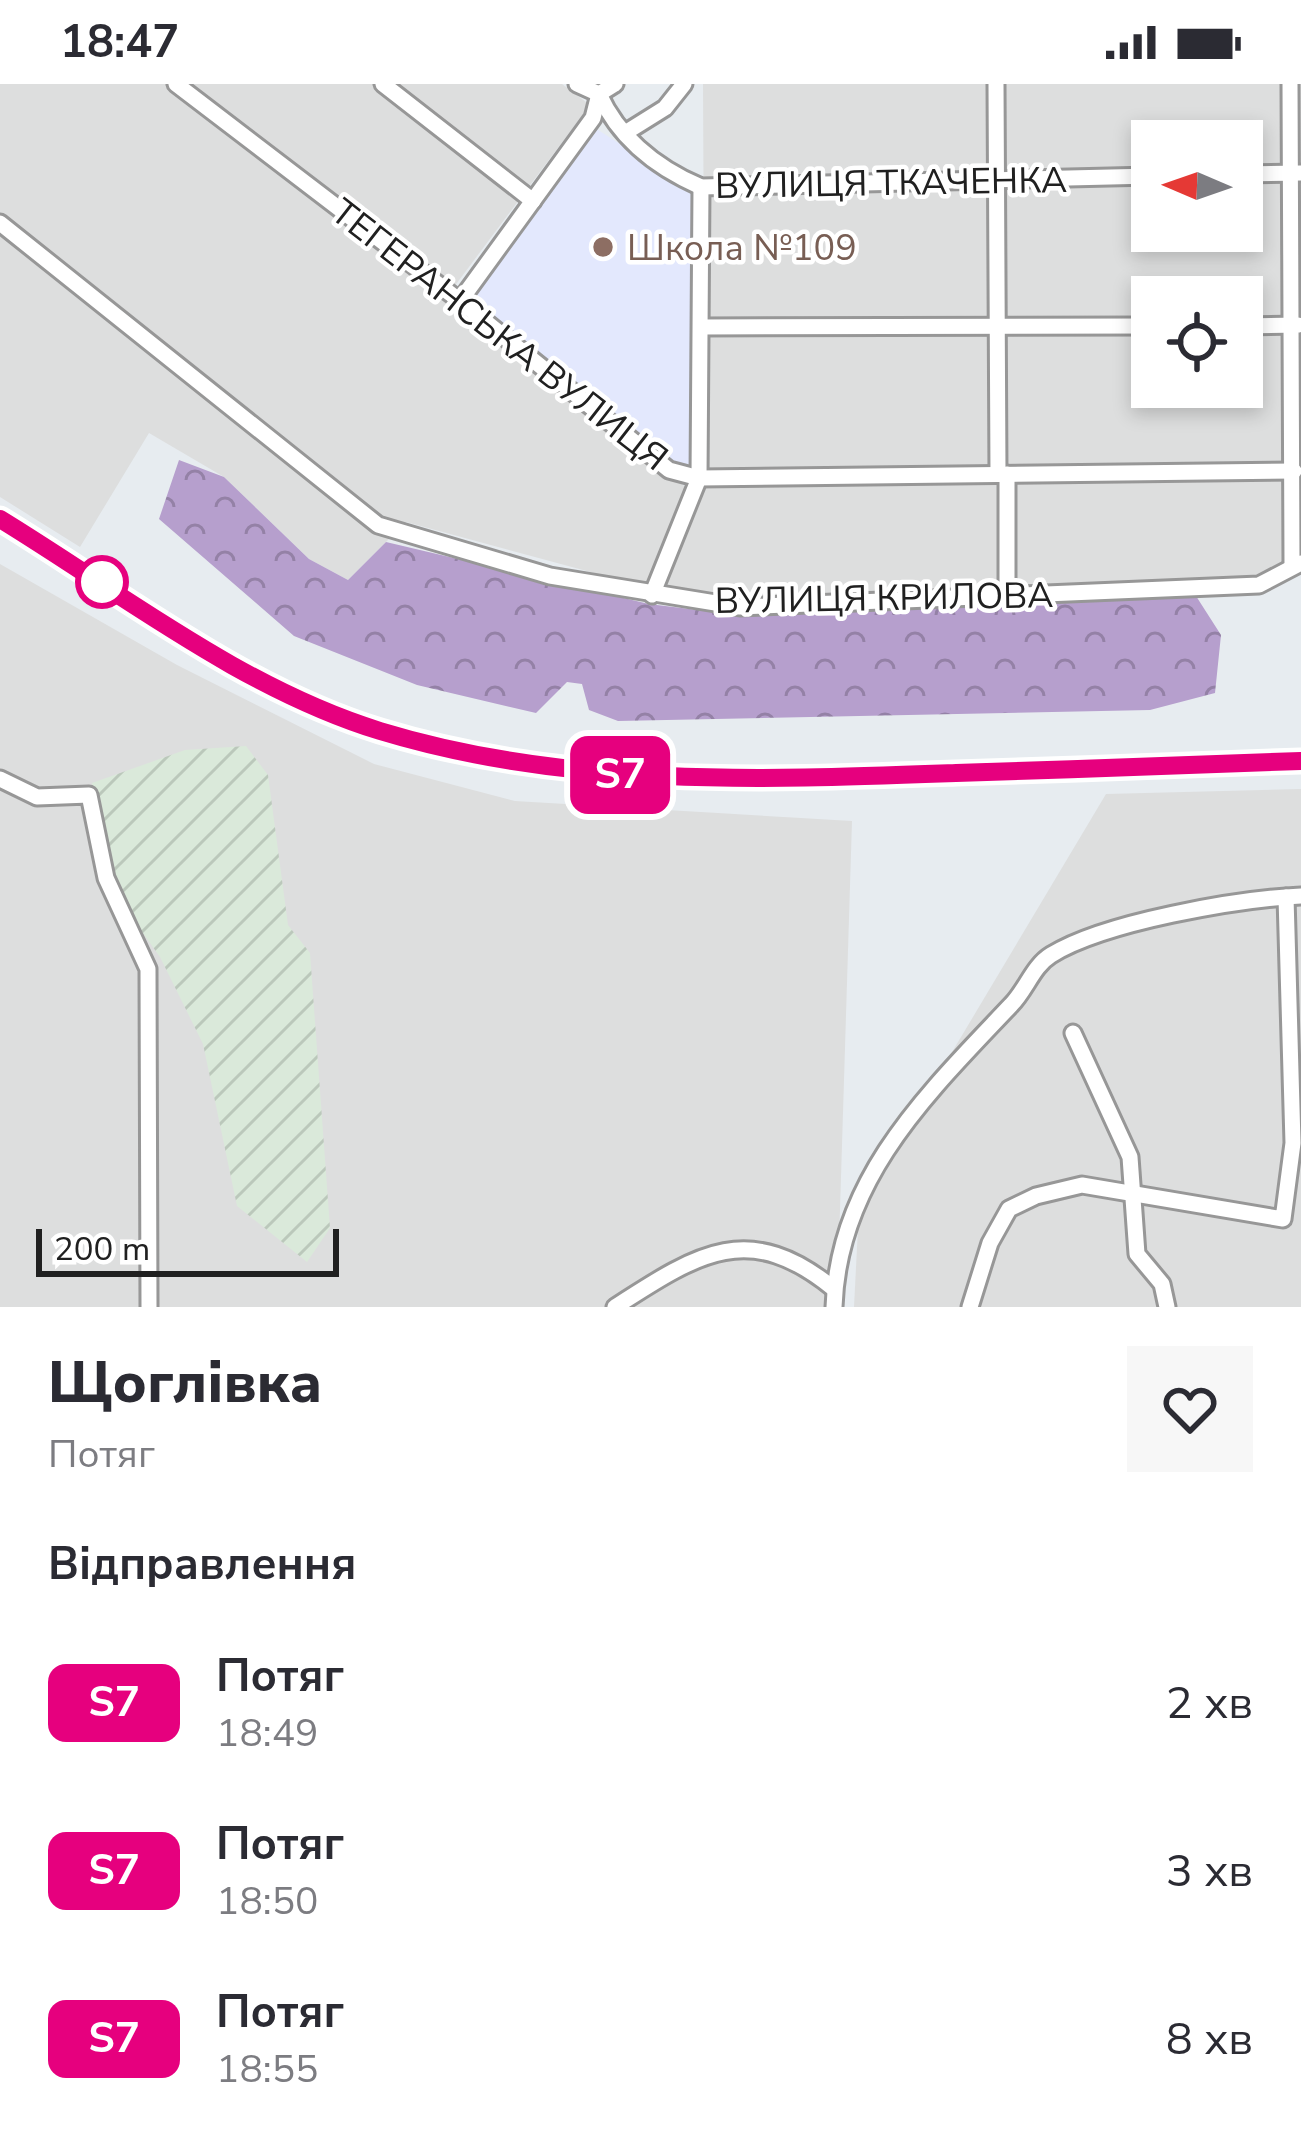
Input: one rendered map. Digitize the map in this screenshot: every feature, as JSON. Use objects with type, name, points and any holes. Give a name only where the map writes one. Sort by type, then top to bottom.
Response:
[{"type":"street","name":"ТЕГЕРАНСЬКА ВУЛИЦЯ","points":[[176,84],[460,301],[669,470],[700,478],[1294,471]]},
{"type":"street","points":[[383,84],[532,201]]},
{"type":"street","points":[[577,84],[599,94]]},
{"type":"street","points":[[460,301],[592,118],[599,94],[615,84]]},
{"type":"street","points":[[625,133],[665,108],[684,84]]},
{"type":"street","points":[[996,84],[1007,597]]},
{"type":"street","points":[[1290,84],[1296,173],[1297,563]]},
{"type":"street","name":"ВУЛИЦЯ ТКАЧЕНКА","points":[[599,94],[611,120],[662,168],[701,188],[1131,176]]},
{"type":"street","points":[[1263,174],[1296,173]]},
{"type":"street","points":[[652,595],[700,478],[701,188]]},
{"type":"street","name":"ВУЛИЦЯ КРИЛОВА","points":[[0,223],[378,525],[550,576],[740,607],[1258,585],[1297,563]]},
{"type":"street","points":[[1263,326],[1297,325]]},
{"type":"street","points":[[700,327],[1131,326]]},
{"type":"street","points":[[0,779],[37,797],[88,795],[106,878],[148,969],[149,1307]]},
{"type":"street","points":[[833,1307],[854,1205],[949,1065],[1017,1000],[1049,956],[1100,933],[1293,897],[1292,1143],[1283,1219],[1082,1185],[1036,1196],[1009,1208],[990,1243],[970,1307]]},
{"type":"street","points":[[1072,1033],[1130,1157],[1137,1254],[1162,1285],[1167,1307]]},
{"type":"street","points":[[615,1307],[723,1248],[754,1247],[788,1256],[834,1289]]},
{"type":"shaded area","points":[[0,84],[562,84],[590,105],[445,299],[687,488],[646,587],[406,522],[348,580],[309,559],[224,477],[149,433],[80,547],[0,497]]},
{"type":"shaded area","points":[[703,84],[1301,84],[1301,559],[1288,559],[1258,579],[741,600],[664,588],[705,484]]},
{"type":"shaded area","name":"Школа №109","points":[[595,128],[695,192],[694,467],[667,461],[472,301]]},
{"type":"shaded area","points":[[0,564],[177,665],[374,764],[515,801],[852,821],[837,1307],[0,1307]]},
{"type":"shaded area","points":[[246,746],[268,775],[288,925],[310,953],[330,1228],[307,1262],[237,1206],[203,1044],[160,957],[115,894],[92,783],[185,750]]},
{"type":"shaded area","points":[[1301,789],[1301,1307],[854,1307],[859,1208],[1106,794]]},
{"type":"green space","points":[[179,460],[224,477],[309,559],[348,580],[386,542],[649,604],[738,615],[1196,596],[1221,635],[1215,693],[1150,710],[618,721],[589,710],[582,684],[567,682],[536,713],[417,685],[294,636],[159,519]]},
{"type":"railway","points":[[0,519],[184,637],[280,691],[380,731],[447,749],[584,770],[721,777],[1301,761]]},
{"type":"train","name":"S7","points":[[0,519],[261,680],[377,730],[496,759],[643,777],[749,780],[1301,761]]},
{"type":"place","name":"Школа №109","points":[[603,247]]}]
